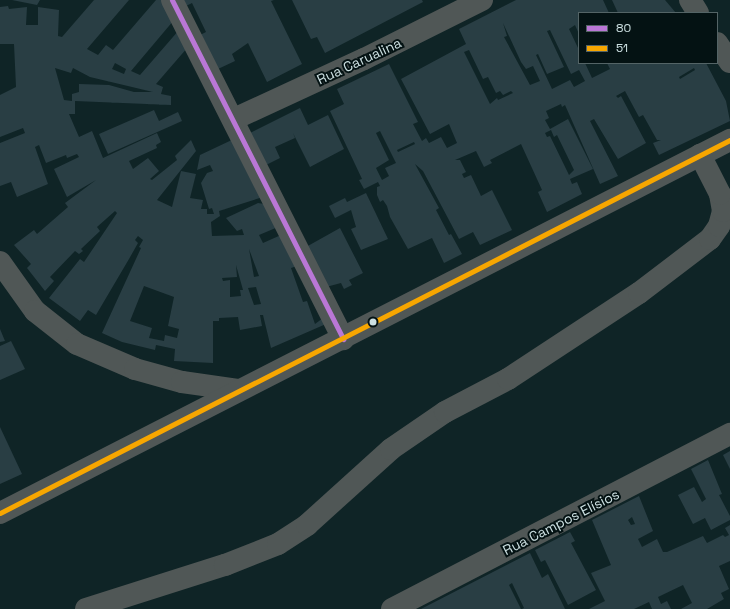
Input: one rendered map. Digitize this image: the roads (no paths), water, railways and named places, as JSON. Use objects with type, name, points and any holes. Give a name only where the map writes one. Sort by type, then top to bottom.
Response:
[{"type":"street","points":[[172,0],[234,119],[343,339]]},
{"type":"street","name":"Rua Carualina","points":[[234,119],[364,59],[482,0]]},
{"type":"street","points":[[690,0],[697,12]]},
{"type":"street","points":[[718,44],[730,62]]},
{"type":"street","points":[[0,513],[238,390],[343,339],[730,140]]},
{"type":"street","points":[[86,609],[225,565],[278,544],[307,525],[391,449],[445,412],[508,379],[644,289],[710,239],[719,226],[723,211],[720,194],[700,155]]},
{"type":"street","points":[[0,262],[35,311],[77,344],[135,369],[182,382],[238,390]]},
{"type":"street","name":"Rua Campos Elísios","points":[[392,609],[730,434]]}]
